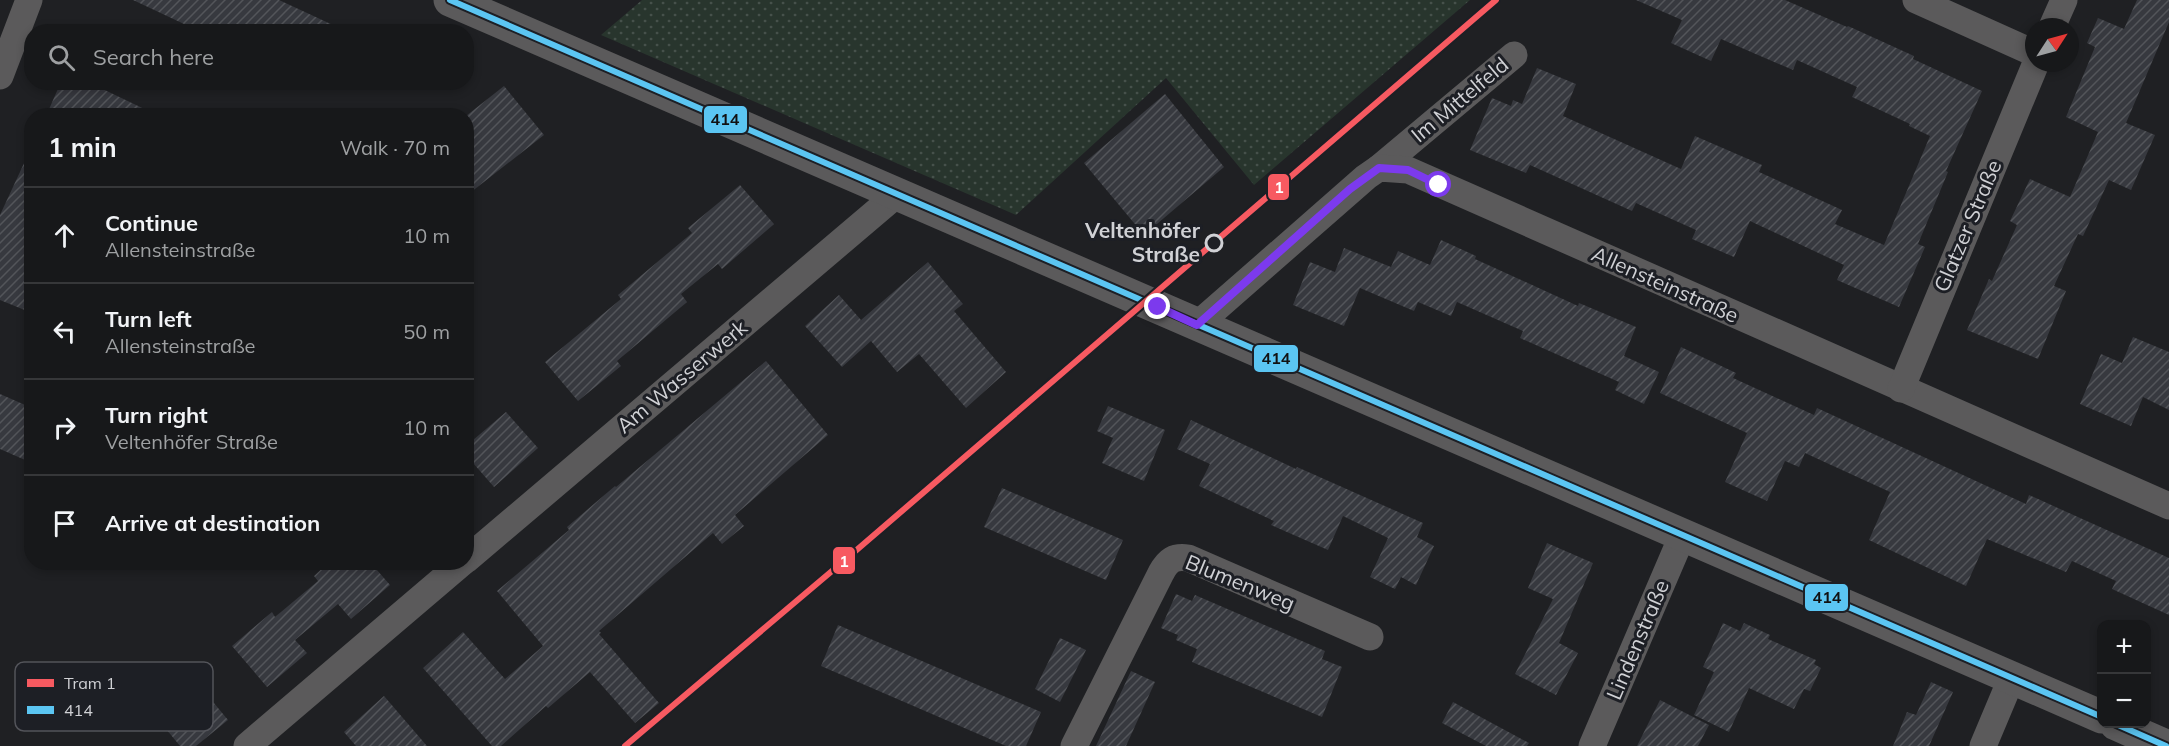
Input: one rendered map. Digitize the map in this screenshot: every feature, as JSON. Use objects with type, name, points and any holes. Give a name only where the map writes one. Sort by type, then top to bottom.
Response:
[{"type":"street","points":[[0,76],[29,0]]},
{"type":"street","points":[[450,0],[2097,715]]},
{"type":"street","points":[[1916,0],[2025,49]]},
{"type":"street","points":[[2056,18],[2064,0]]},
{"type":"street","name":"Im Mittelfeld","points":[[1379,168],[1514,55]]},
{"type":"street","name":"Glatzer Straße","points":[[1901,389],[2032,72]]},
{"type":"street","points":[[1197,325],[1350,189],[1379,168]]},
{"type":"street","name":"Allensteinstraße","points":[[1379,168],[1408,170],[2169,506]]},
{"type":"street","name":"Am Wasserwerk","points":[[474,553],[896,195]]},
{"type":"street","name":"Lindenstraße","points":[[1592,746],[1683,534]]},
{"type":"street","name":"Blumenweg","points":[[1074,746],[1167,562],[1178,557],[1188,558],[1370,638]]},
{"type":"street","name":"Am Wasserwerk","points":[[247,746],[454,570]]},
{"type":"street","points":[[1983,746],[2012,677]]},
{"type":"street","points":[[2127,728],[2166,746]]},
{"type":"green space","points":[[642,0],[1470,0],[1254,185],[1166,78],[1016,215],[601,35]]},
{"type":"building","points":[[133,0],[279,0],[331,24],[184,24]]},
{"type":"building","points":[[1636,0],[1785,0],[1914,56],[1913,59],[1982,91],[1946,171],[1948,172],[1918,244],[1925,247],[1899,307],[1837,280],[1844,265],[1750,221],[1734,257],[1692,239],[1696,230],[1636,203],[1632,211],[1530,165],[1526,173],[1470,150],[1492,98],[1511,106],[1513,100],[1522,104],[1537,68],[1576,84],[1563,116],[1681,169],[1695,136],[1762,165],[1759,172],[1842,210],[1835,224],[1884,245],[1930,136],[1852,97],[1857,87],[1797,60],[1793,70],[1721,39],[1711,61],[1671,43],[1682,20]]},
{"type":"building","points":[[2137,0],[2169,0],[2169,22],[2126,123],[2155,135],[2131,190],[2109,180],[2083,236],[2078,234],[2054,286],[2066,291],[2038,359],[1967,330],[1989,279],[1992,281],[2017,225],[2010,221],[2030,179],[2070,197],[2098,132],[2066,117],[2095,47],[2087,43],[2098,18],[2124,29]]},
{"type":"building","points":[[504,86],[544,135],[474,190],[474,110]]},
{"type":"building","points":[[57,90],[105,90],[142,108],[50,108]]},
{"type":"building","points":[[1165,94],[1224,167],[1144,235],[1084,163]]},
{"type":"building","points":[[24,163],[24,310],[0,300],[0,215]]},
{"type":"building","points":[[740,185],[774,224],[722,269],[718,264],[681,294],[687,302],[617,361],[621,366],[578,401],[545,362],[621,299],[618,295],[692,233],[688,228]]},
{"type":"building","points":[[1441,240],[1476,256],[1475,259],[1578,306],[1579,303],[1636,327],[1624,356],[1659,372],[1644,404],[1615,390],[1619,382],[1520,338],[1523,331],[1457,302],[1451,316],[1418,302],[1414,311],[1360,288],[1344,326],[1293,305],[1310,262],[1335,272],[1344,248],[1391,267],[1398,251],[1430,265]]},
{"type":"building","points":[[928,262],[963,304],[954,311],[1006,372],[966,408],[919,354],[897,372],[871,341],[842,367],[805,326],[839,295],[861,320]]},
{"type":"building","points":[[2133,337],[2169,352],[2169,410],[2143,397],[2131,426],[2080,404],[2101,354],[2122,363]]},
{"type":"building","points":[[1681,347],[1736,373],[1733,378],[1814,415],[1817,408],[2026,504],[2029,495],[2169,558],[2169,615],[2112,589],[2116,581],[2072,561],[2066,572],[1987,539],[1966,586],[1869,540],[1890,492],[1805,453],[1799,467],[1785,461],[1767,501],[1725,482],[1747,433],[1660,393]]},
{"type":"building","points":[[766,361],[828,435],[735,515],[744,526],[722,544],[713,533],[599,631],[601,633],[599,634],[659,703],[635,723],[590,672],[548,708],[546,706],[501,746],[492,746],[423,668],[463,632],[505,679],[543,646],[497,591],[569,530],[567,527]]},
{"type":"building","points":[[0,394],[24,404],[24,460],[0,449]]},
{"type":"building","points":[[1108,406],[1165,430],[1144,481],[1102,463],[1113,438],[1097,431]]},
{"type":"building","points":[[506,412],[538,448],[494,487],[474,464],[474,439]]},
{"type":"building","points":[[1191,420],[1296,469],[1297,467],[1423,523],[1417,537],[1434,546],[1416,585],[1401,577],[1395,589],[1370,577],[1388,538],[1343,516],[1328,550],[1271,525],[1274,521],[1199,486],[1210,464],[1177,449]]},
{"type":"building","points":[[1002,488],[1123,540],[1106,580],[984,527]]},
{"type":"building","points":[[1547,543],[1593,563],[1559,643],[1578,653],[1556,695],[1515,674],[1553,599],[1528,588]]},
{"type":"building","points":[[320,570],[377,570],[390,585],[351,619],[338,604],[295,640],[307,653],[267,687],[232,646],[272,612],[275,617],[318,581],[314,576]]},
{"type":"building","points":[[1176,594],[1192,601],[1195,595],[1325,651],[1322,659],[1342,667],[1322,717],[1192,662],[1197,649],[1176,640],[1178,635],[1161,628]]},
{"type":"building","points":[[1723,623],[1740,631],[1744,623],[1770,635],[1768,639],[1816,660],[1814,664],[1821,668],[1810,691],[1804,689],[1794,709],[1749,688],[1729,732],[1694,715],[1714,672],[1703,667]]},
{"type":"building","points":[[838,625],[1041,712],[1026,746],[1006,746],[821,666]]},
{"type":"building","points":[[1060,638],[1086,650],[1060,702],[1035,689]]},
{"type":"building","points":[[1131,671],[1155,682],[1126,746],[1096,746]]},
{"type":"building","points":[[1931,682],[1953,692],[1929,746],[1893,746],[1907,712],[1916,715]]},
{"type":"building","points":[[384,696],[427,746],[356,746],[344,732]]},
{"type":"building","points":[[1660,700],[1709,725],[1698,746],[1637,746]]},
{"type":"building","points":[[213,702],[228,720],[196,746],[180,746],[168,731],[213,731]]},
{"type":"building","points":[[1453,702],[1529,743],[1527,746],[1486,746],[1442,723]]},
{"type":"tram line","name":"1","points":[[625,746],[845,560],[1496,0]]},
{"type":"transit line","name":"414","points":[[450,0],[2097,715]]},
{"type":"transit line","name":"414","points":[[2125,728],[2166,746]]},
{"type":"place","name":"Veltenhöfer Straße","points":[[1214,243]]},
{"type":"route","points":[[1158,307],[1197,325],[1350,189],[1379,168],[1408,170],[1439,185]]}]
